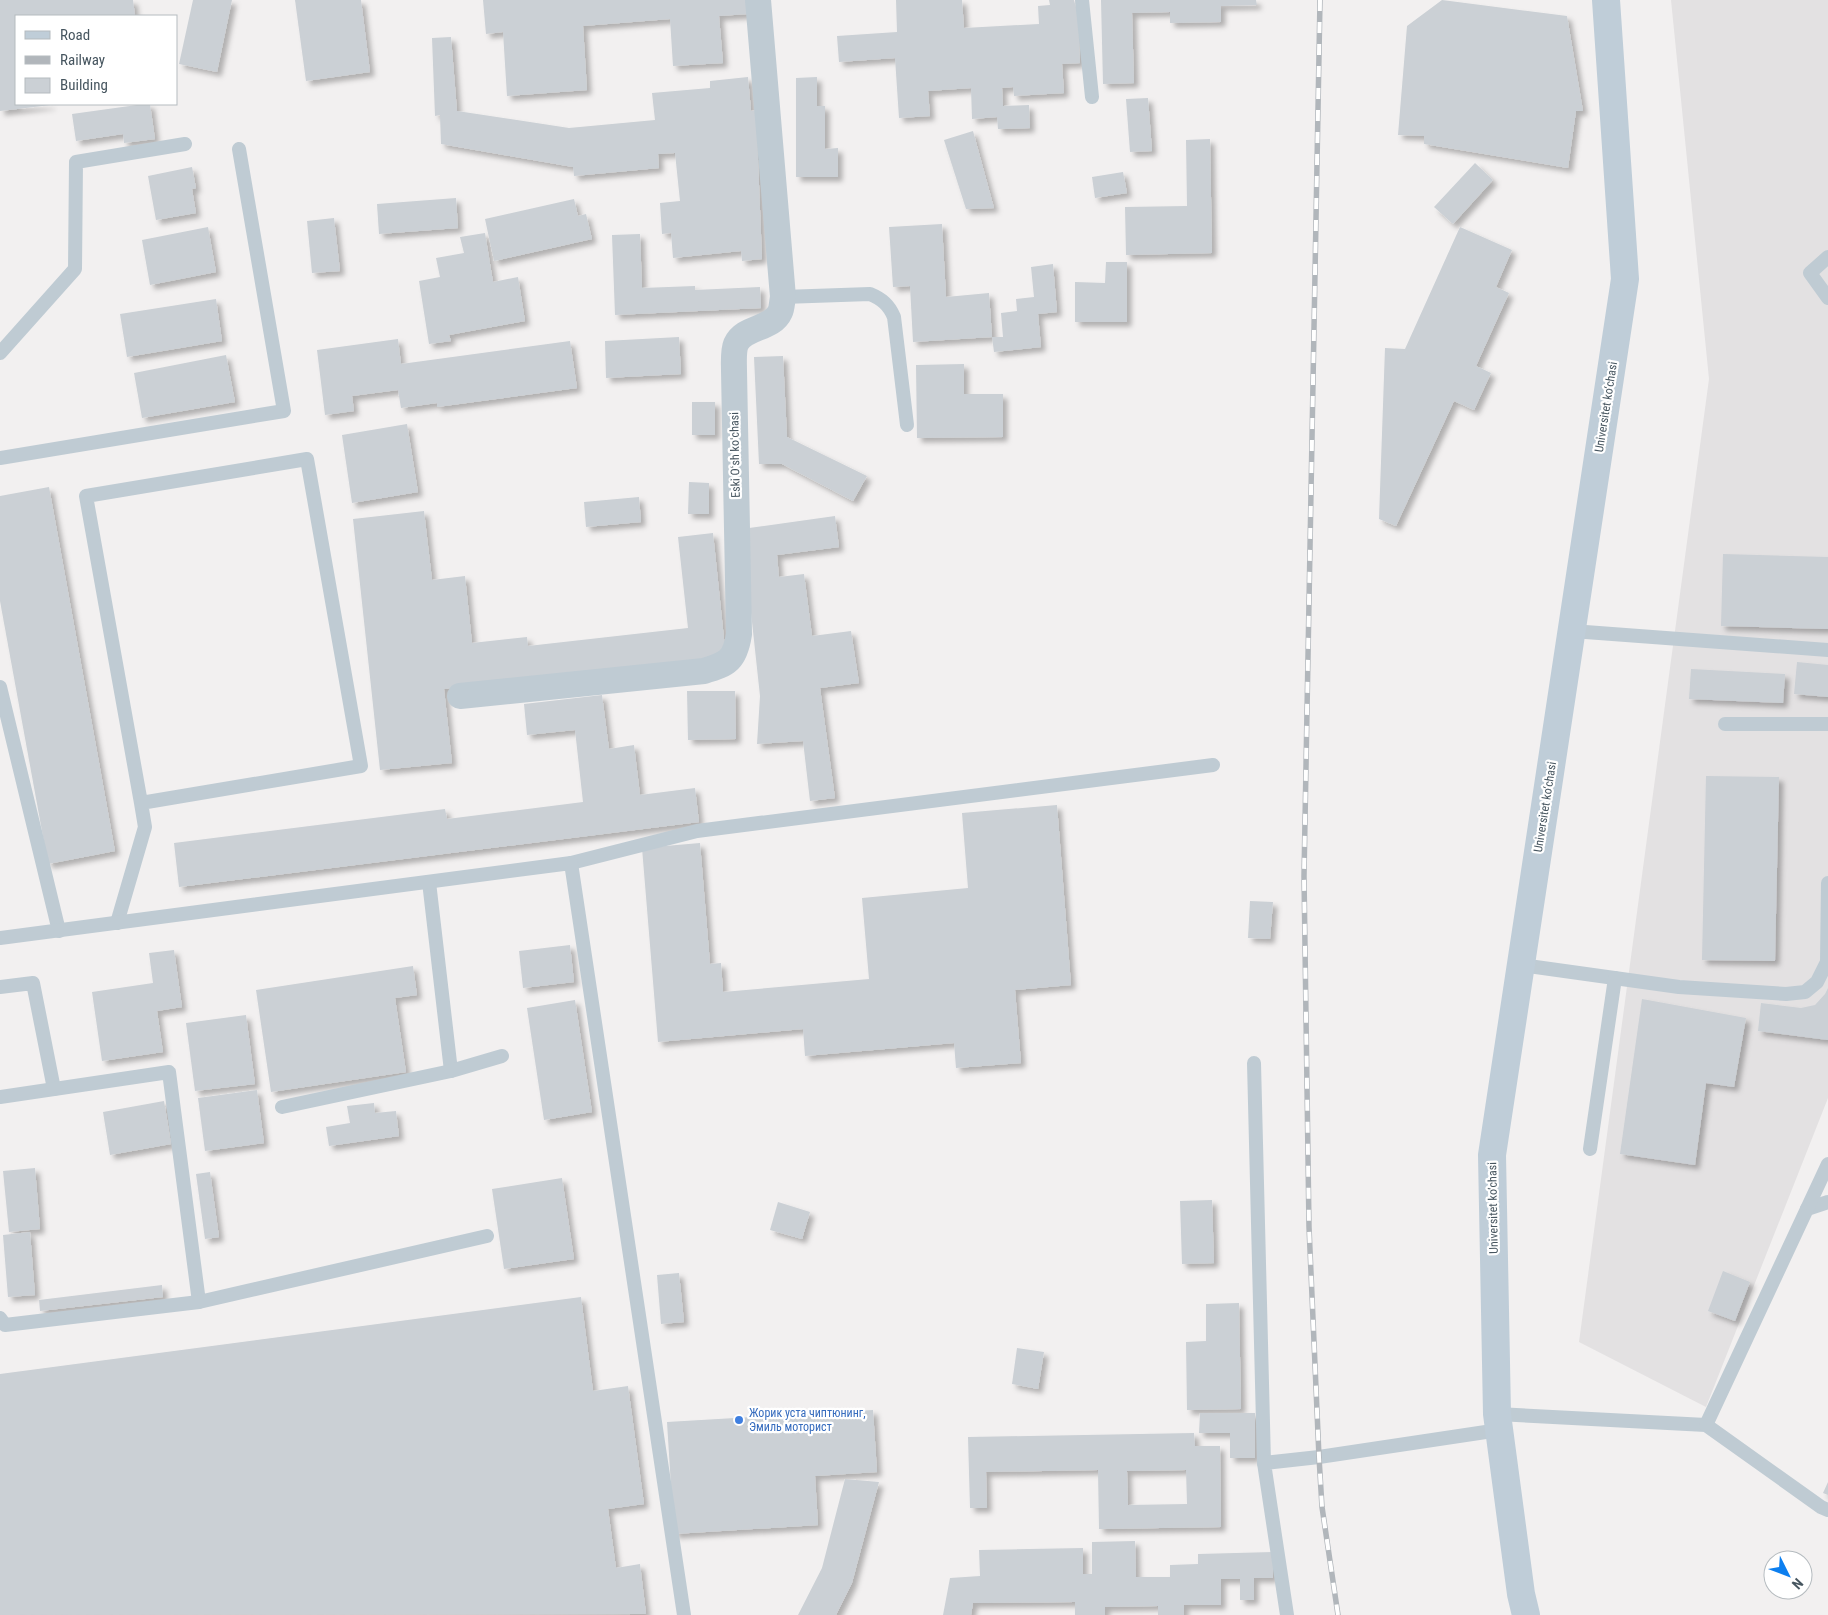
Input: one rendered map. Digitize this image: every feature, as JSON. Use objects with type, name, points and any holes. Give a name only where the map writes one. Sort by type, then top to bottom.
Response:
[{"type":"main road","name":"Universitet kо‘chasi","points":[[1526,1615],[1521,1594],[1498,1422],[1492,1155],[1625,279],[1606,0]]},
{"type":"street","name":"Eski Oʻsh koʻchasi","points":[[460,696],[704,671],[720,666],[729,660],[736,651],[739,634],[734,371],[736,345],[744,334],[765,326],[774,319],[780,312],[783,297],[758,0]]},
{"type":"lane","points":[[1082,0],[1092,97]]},
{"type":"lane","points":[[0,353],[75,269],[76,162],[185,144]]},
{"type":"lane","points":[[0,458],[284,410],[239,148]]},
{"type":"lane","points":[[1828,257],[1810,273],[1828,298]]},
{"type":"lane","points":[[783,297],[870,294],[881,299],[890,308],[894,318],[907,424]]},
{"type":"lane","points":[[117,923],[145,827],[86,496],[307,459],[361,766],[141,803]]},
{"type":"lane","points":[[1572,631],[1828,650]]},
{"type":"lane","points":[[0,687],[59,931]]},
{"type":"lane","points":[[1725,724],[1828,724]]},
{"type":"lane","points":[[0,938],[571,863],[697,831],[1213,765]]},
{"type":"lane","points":[[571,863],[684,1615]]},
{"type":"lane","points":[[429,882],[451,1071]]},
{"type":"lane","points":[[1521,965],[1679,987],[1786,994],[1805,992],[1817,982],[1827,962],[1828,883]]},
{"type":"lane","points":[[1590,1149],[1615,978]]},
{"type":"lane","points":[[0,987],[33,983],[54,1090]]},
{"type":"lane","points":[[282,1107],[451,1071],[502,1056]]},
{"type":"lane","points":[[1254,1063],[1264,1463],[1287,1615]]},
{"type":"lane","points":[[0,1098],[169,1072],[199,1302]]},
{"type":"lane","points":[[1706,1425],[1828,1164]]},
{"type":"lane","points":[[1807,1210],[1828,1202]]},
{"type":"lane","points":[[0,1318],[5,1325],[199,1302],[487,1236]]},
{"type":"lane","points":[[1264,1463],[1319,1457],[1498,1422],[1706,1425],[1821,1507],[1828,1510]]},
{"type":"shaded area","points":[[1671,0],[1828,0],[1828,1098],[1706,1407],[1579,1342],[1709,379]]},
{"type":"building","points":[[0,0],[133,0],[135,15],[15,15],[15,105],[51,105],[0,111]]},
{"type":"building","points":[[193,0],[232,0],[217,72],[179,64]]},
{"type":"building","points":[[295,0],[361,0],[370,72],[306,81]]},
{"type":"building","points":[[483,0],[747,0],[748,14],[719,16],[723,63],[673,66],[670,19],[583,26],[587,90],[507,96],[503,32],[486,34]]},
{"type":"building","points":[[896,0],[962,0],[964,28],[1039,24],[1038,6],[1050,5],[1049,0],[1074,0],[1078,16],[1080,63],[1062,64],[1064,93],[1014,96],[1013,87],[1002,88],[1003,106],[1029,105],[1030,128],[998,129],[997,117],[972,119],[971,88],[928,91],[930,116],[899,118],[895,58],[839,62],[837,36],[897,32]]},
{"type":"building","points":[[1101,0],[1256,0],[1257,5],[1221,6],[1221,22],[1170,23],[1170,12],[1132,13],[1134,83],[1103,84]]},
{"type":"building","points":[[1442,0],[1567,16],[1583,111],[1576,111],[1568,168],[1424,144],[1424,136],[1398,135],[1407,26]]},
{"type":"building","points":[[451,37],[457,111],[569,128],[655,120],[652,93],[710,88],[710,81],[748,77],[751,111],[756,110],[762,259],[742,261],[741,251],[673,258],[671,233],[662,234],[660,203],[680,201],[675,153],[658,154],[659,168],[574,176],[573,167],[441,144],[440,115],[435,116],[432,38]]},
{"type":"building","points":[[817,77],[817,106],[825,106],[825,149],[838,148],[838,177],[796,177],[796,78]]},
{"type":"building","points":[[1148,98],[1152,151],[1130,152],[1126,99]]},
{"type":"building","points":[[137,105],[150,105],[155,139],[124,143],[123,134],[76,141],[72,114]]},
{"type":"building","points":[[973,131],[994,208],[966,209],[944,140]]},
{"type":"building","points":[[1210,139],[1212,253],[1126,255],[1125,207],[1187,206],[1186,140]]},
{"type":"building","points":[[1475,163],[1493,180],[1453,224],[1434,207]]},
{"type":"building","points":[[192,167],[196,188],[192,189],[196,213],[156,220],[148,176]]},
{"type":"building","points":[[1123,172],[1127,193],[1095,198],[1092,177]]},
{"type":"building","points":[[456,198],[458,228],[379,234],[377,204]]},
{"type":"building","points":[[574,199],[578,216],[586,214],[592,239],[494,261],[485,219]]},
{"type":"building","points":[[334,218],[340,271],[312,273],[307,221]]},
{"type":"building","points":[[942,224],[946,297],[989,293],[992,337],[913,342],[910,286],[893,287],[889,227]]},
{"type":"building","points":[[208,227],[216,272],[150,285],[142,240]]},
{"type":"building","points":[[1460,227],[1512,250],[1496,287],[1509,293],[1476,366],[1491,373],[1474,410],[1454,401],[1396,526],[1379,519],[1385,348],[1405,349]]},
{"type":"building","points":[[485,233],[493,282],[518,277],[525,321],[449,335],[451,341],[429,344],[419,281],[440,277],[436,258],[464,253],[460,237]]},
{"type":"building","points":[[640,234],[642,288],[695,286],[695,290],[760,287],[761,308],[615,315],[612,235]]},
{"type":"building","points":[[1106,262],[1127,262],[1127,322],[1075,322],[1075,282],[1105,283]]},
{"type":"building","points":[[1053,264],[1057,312],[1038,314],[1041,347],[994,352],[992,337],[1003,337],[1001,313],[1017,311],[1016,299],[1034,297],[1031,267]]},
{"type":"building","points":[[216,299],[222,341],[127,357],[120,314]]},
{"type":"building","points":[[679,337],[681,374],[606,378],[605,341]]},
{"type":"building","points":[[398,339],[401,364],[570,341],[577,388],[437,407],[437,403],[401,408],[398,390],[352,396],[354,411],[325,415],[317,350]]},
{"type":"building","points":[[226,355],[235,402],[142,418],[134,373]]},
{"type":"building","points":[[783,356],[787,437],[867,476],[853,501],[782,464],[759,464],[754,357]]},
{"type":"building","points":[[964,364],[964,394],[1003,394],[1003,437],[917,438],[916,365]]},
{"type":"building","points":[[692,402],[715,402],[715,435],[692,435]]},
{"type":"building","points":[[407,424],[418,492],[352,503],[342,435]]},
{"type":"building","points":[[689,482],[709,483],[709,514],[688,514]]},
{"type":"building","points":[[49,487],[115,851],[48,864],[0,601],[0,496]]},
{"type":"building","points":[[639,497],[641,522],[586,527],[584,502]]},
{"type":"building","points":[[424,511],[432,580],[465,576],[472,643],[527,637],[528,646],[688,628],[678,537],[713,533],[726,658],[444,689],[452,763],[380,770],[353,519]]},
{"type":"building","points":[[835,516],[839,547],[777,555],[779,577],[804,574],[812,636],[851,631],[859,683],[820,688],[835,798],[810,801],[803,741],[757,744],[760,696],[742,529]]},
{"type":"building","points":[[1723,554],[1828,557],[1828,629],[1721,626]]},
{"type":"building","points":[[1797,662],[1828,665],[1828,697],[1794,694]]},
{"type":"building","points":[[1691,669],[1785,674],[1783,703],[1689,699]]},
{"type":"building","points":[[687,691],[735,691],[736,739],[688,740]]},
{"type":"building","points":[[602,695],[609,749],[634,745],[640,795],[695,788],[699,822],[179,887],[174,843],[445,809],[447,819],[583,802],[575,730],[527,735],[524,704]]},
{"type":"building","points":[[1706,776],[1779,777],[1775,961],[1702,960]]},
{"type":"building","points":[[1057,805],[1071,985],[1015,990],[1021,1063],[956,1068],[954,1043],[805,1056],[803,1029],[658,1042],[642,848],[700,843],[710,964],[721,963],[723,992],[869,979],[862,898],[968,888],[962,813]]},
{"type":"building","points":[[1250,901],[1273,902],[1270,939],[1248,938]]},
{"type":"building","points":[[570,945],[574,982],[523,988],[519,951]]},
{"type":"building","points":[[174,950],[182,1007],[157,1011],[163,1052],[102,1061],[92,992],[153,983],[149,953]]},
{"type":"building","points":[[413,966],[417,995],[395,998],[406,1072],[271,1092],[256,990]]},
{"type":"building","points":[[1828,988],[1828,1040],[1758,1031],[1761,1003],[1801,1008],[1815,1005]]},
{"type":"building","points":[[1642,999],[1746,1018],[1734,1087],[1706,1083],[1695,1165],[1620,1154]]},
{"type":"building","points":[[575,1000],[592,1112],[544,1120],[527,1008]]},
{"type":"building","points":[[246,1015],[255,1084],[195,1091],[186,1023]]},
{"type":"building","points":[[257,1090],[264,1143],[205,1151],[198,1098]]},
{"type":"building","points":[[164,1101],[171,1144],[110,1155],[103,1112]]},
{"type":"building","points":[[374,1103],[375,1113],[396,1111],[399,1136],[329,1146],[326,1127],[350,1123],[347,1106]]},
{"type":"building","points":[[35,1168],[40,1229],[9,1232],[3,1171]]},
{"type":"building","points":[[210,1172],[219,1237],[205,1239],[196,1174]]},
{"type":"building","points":[[562,1178],[574,1259],[504,1269],[492,1189]]},
{"type":"building","points":[[1212,1200],[1214,1263],[1182,1264],[1180,1201]]},
{"type":"building","points":[[778,1202],[810,1212],[802,1239],[770,1230]]},
{"type":"building","points":[[30,1232],[35,1295],[8,1297],[3,1235]]},
{"type":"building","points":[[1723,1271],[1750,1282],[1735,1321],[1708,1311]]},
{"type":"building","points":[[679,1273],[684,1322],[661,1324],[657,1275]]},
{"type":"building","points":[[162,1285],[163,1297],[40,1311],[39,1300]]},
{"type":"building","points":[[581,1297],[593,1391],[628,1386],[644,1504],[608,1509],[616,1568],[640,1564],[646,1614],[0,1615],[0,1374]]},
{"type":"building","points":[[1239,1303],[1241,1409],[1187,1410],[1186,1342],[1206,1341],[1206,1304]]},
{"type":"building","points":[[1017,1348],[1044,1352],[1038,1389],[1012,1384]]},
{"type":"building","points":[[873,1410],[877,1472],[815,1476],[818,1525],[674,1534],[667,1422]]},
{"type":"building","points":[[1200,1413],[1255,1413],[1255,1458],[1230,1458],[1230,1433],[1199,1433]]},
{"type":"building","points":[[1194,1433],[1195,1446],[1220,1446],[1221,1527],[1099,1529],[1098,1470],[986,1472],[987,1508],[970,1508],[968,1437]],"holes":[[[1186,1470],[1187,1504],[1128,1505],[1127,1471]]]},
{"type":"building","points":[[845,1479],[879,1482],[852,1583],[836,1615],[798,1615],[822,1568]]},
{"type":"building","points":[[1828,1482],[1828,1495],[1823,1493]]},
{"type":"building","points":[[1135,1541],[1136,1577],[1170,1577],[1170,1565],[1198,1564],[1198,1554],[1273,1552],[1273,1578],[1254,1578],[1254,1600],[1240,1600],[1240,1579],[1221,1579],[1221,1605],[1184,1605],[1184,1615],[1158,1615],[1158,1606],[1105,1607],[1105,1615],[1075,1615],[1075,1602],[973,1603],[971,1615],[943,1615],[950,1578],[980,1576],[979,1550],[1083,1548],[1083,1574],[1092,1574],[1092,1542]]},
{"type":"railway","points":[[1320,0],[1304,876],[1309,1227],[1319,1457],[1322,1507],[1338,1615]]},
{"type":"place","name":"Жорик уста чиптюнинг, Эмиль моторист","points":[[739,1420]]}]
